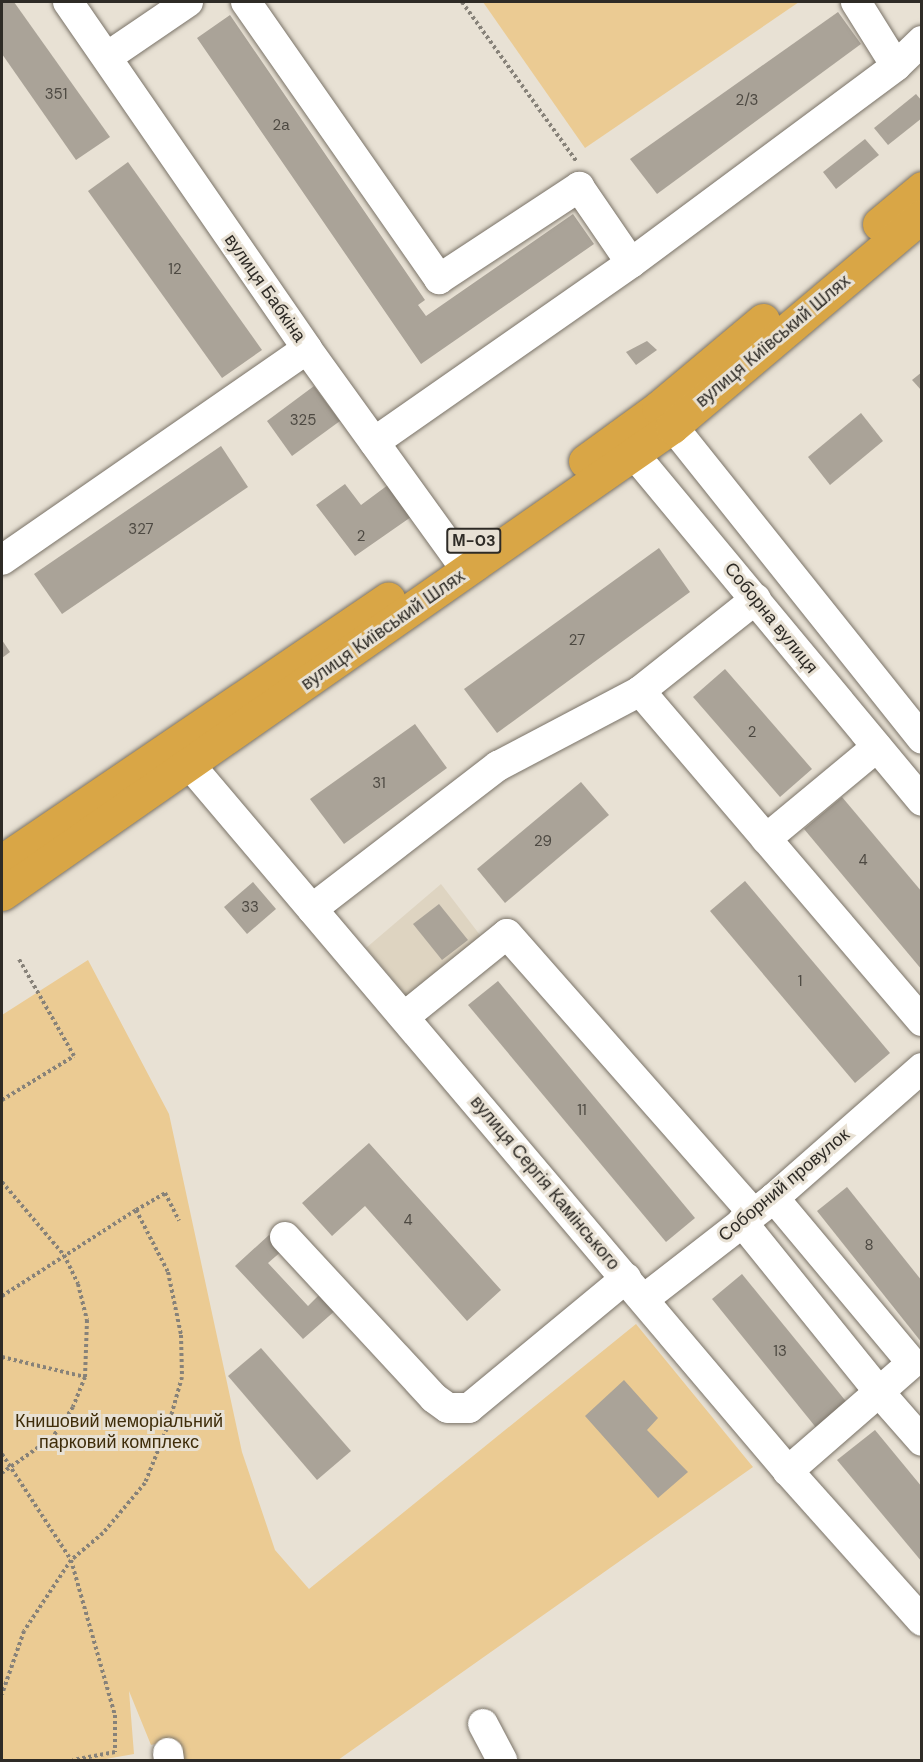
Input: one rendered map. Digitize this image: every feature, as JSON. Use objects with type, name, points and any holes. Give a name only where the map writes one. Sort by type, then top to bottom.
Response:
[{"type":"highway","name":"вулиця Київський Шлях","points":[[665,417],[921,188]]},
{"type":"highway","name":"вулиця Київський Шлях","points":[[2,861],[181,754],[461,562],[665,417],[921,216]]},
{"type":"highway","name":"вулиця Київський Шлях","points":[[2,894],[181,754]]},
{"type":"street","name":"вулиця Бабкіна","points":[[68,2],[307,349],[461,562]]},
{"type":"street","points":[[107,57],[188,2]]},
{"type":"street","points":[[246,2],[439,279],[579,187],[631,263]]},
{"type":"street","points":[[856,2],[896,66]]},
{"type":"street","points":[[374,442],[631,263],[896,66],[921,41]]},
{"type":"street","points":[[2,560],[307,349]]},
{"type":"street","points":[[665,417],[921,739]]},
{"type":"street","name":"Соборна вулиця","points":[[627,445],[921,801]]},
{"type":"street","points":[[312,909],[498,766],[640,691],[756,599]]},
{"type":"street","points":[[640,691],[921,1021]]},
{"type":"street","points":[[766,839],[877,747]]},
{"type":"street","name":"вулиця Сергія Камінського","points":[[181,754],[788,1471],[921,1621]]},
{"type":"street","points":[[404,1017],[507,934],[756,1211],[912,1363],[788,1471]]},
{"type":"street","name":"Соборний провулок","points":[[285,1237],[434,1398],[448,1408],[469,1408],[635,1289],[756,1211],[921,1068]]},
{"type":"street","points":[[756,1211],[879,1392],[921,1441]]},
{"type":"street","points":[[483,1724],[502,1761]]},
{"type":"path","points":[[462,2],[579,164],[579,187]]},
{"type":"path","points":[[2,1100],[74,1056],[19,959]]},
{"type":"path","points":[[2,1182],[64,1255],[78,1284],[87,1320],[85,1377],[73,1407],[53,1437],[11,1470],[2,1473]]},
{"type":"path","points":[[2,1296],[165,1193],[179,1221]]},
{"type":"path","points":[[2,1694],[24,1631],[71,1560],[103,1533],[145,1483],[169,1423],[182,1377],[181,1335],[168,1272],[136,1210]]},
{"type":"path","points":[[2,1357],[85,1377]]},
{"type":"path","points":[[2,1454],[71,1560],[115,1724],[115,1752],[73,1761]]},
{"type":"shaded area","points":[[441,884],[483,939],[412,1002],[366,948]]},
{"type":"green space","points":[[483,2],[799,2],[585,148]]},
{"type":"green space","name":"Книшовий меморіальний парковий комплекс","points":[[88,960],[169,1114],[242,1452],[275,1550],[309,1589],[636,1324],[753,1467],[338,1760],[177,1760],[174,1740],[151,1745],[129,1691],[134,1754],[100,1760],[2,1760],[2,1015]]},
{"type":"building","points":[[2,2],[14,2],[110,137],[76,160],[2,54]]},
{"type":"building","points":[[838,12],[861,44],[657,194],[630,159]]},
{"type":"building","points":[[230,15],[425,300],[418,305],[426,316],[573,214],[594,244],[421,364],[197,38]]},
{"type":"building","points":[[916,94],[922,101],[922,118],[888,145],[874,128]]},
{"type":"building","points":[[865,139],[879,155],[836,189],[823,172]]},
{"type":"building","points":[[128,162],[262,350],[222,378],[88,191]]},
{"type":"building","points":[[647,341],[657,350],[636,365],[626,352]]},
{"type":"building","points":[[922,372],[922,391],[912,380]]},
{"type":"building","points":[[314,386],[340,421],[292,456],[267,421]]},
{"type":"building","points":[[861,413],[883,441],[830,485],[808,457]]},
{"type":"building","points":[[221,446],[248,487],[62,614],[34,574]]},
{"type":"building","points":[[345,484],[361,505],[388,485],[411,517],[355,556],[316,505]]},
{"type":"building","points":[[659,548],[690,592],[497,733],[464,689]]},
{"type":"building","points":[[2,640],[10,652],[2,658]]},
{"type":"building","points":[[725,669],[812,769],[780,797],[693,697]]},
{"type":"building","points":[[415,724],[447,768],[344,844],[310,799]]},
{"type":"building","points":[[581,782],[609,815],[505,903],[477,869]]},
{"type":"building","points":[[842,797],[922,892],[922,970],[804,829]]},
{"type":"building","points":[[745,881],[890,1053],[855,1083],[710,911]]},
{"type":"building","points":[[253,882],[276,909],[247,934],[224,907]]},
{"type":"building","points":[[439,904],[468,940],[442,960],[413,924]]},
{"type":"building","points":[[498,981],[695,1218],[666,1242],[468,1005]]},
{"type":"building","points":[[369,1143],[501,1290],[467,1321],[365,1206],[332,1236],[302,1203]]},
{"type":"building","points":[[847,1187],[922,1281],[922,1343],[817,1211]]},
{"type":"building","points":[[269,1235],[283,1250],[268,1263],[308,1306],[322,1292],[337,1309],[303,1339],[235,1266]]},
{"type":"building","points":[[742,1274],[849,1405],[818,1430],[712,1299]]},
{"type":"building","points":[[261,1348],[351,1451],[317,1480],[228,1376]]},
{"type":"building","points":[[624,1380],[658,1418],[647,1430],[688,1472],[658,1498],[585,1416]]},
{"type":"building","points":[[875,1430],[922,1487],[922,1562],[837,1460]]}]
